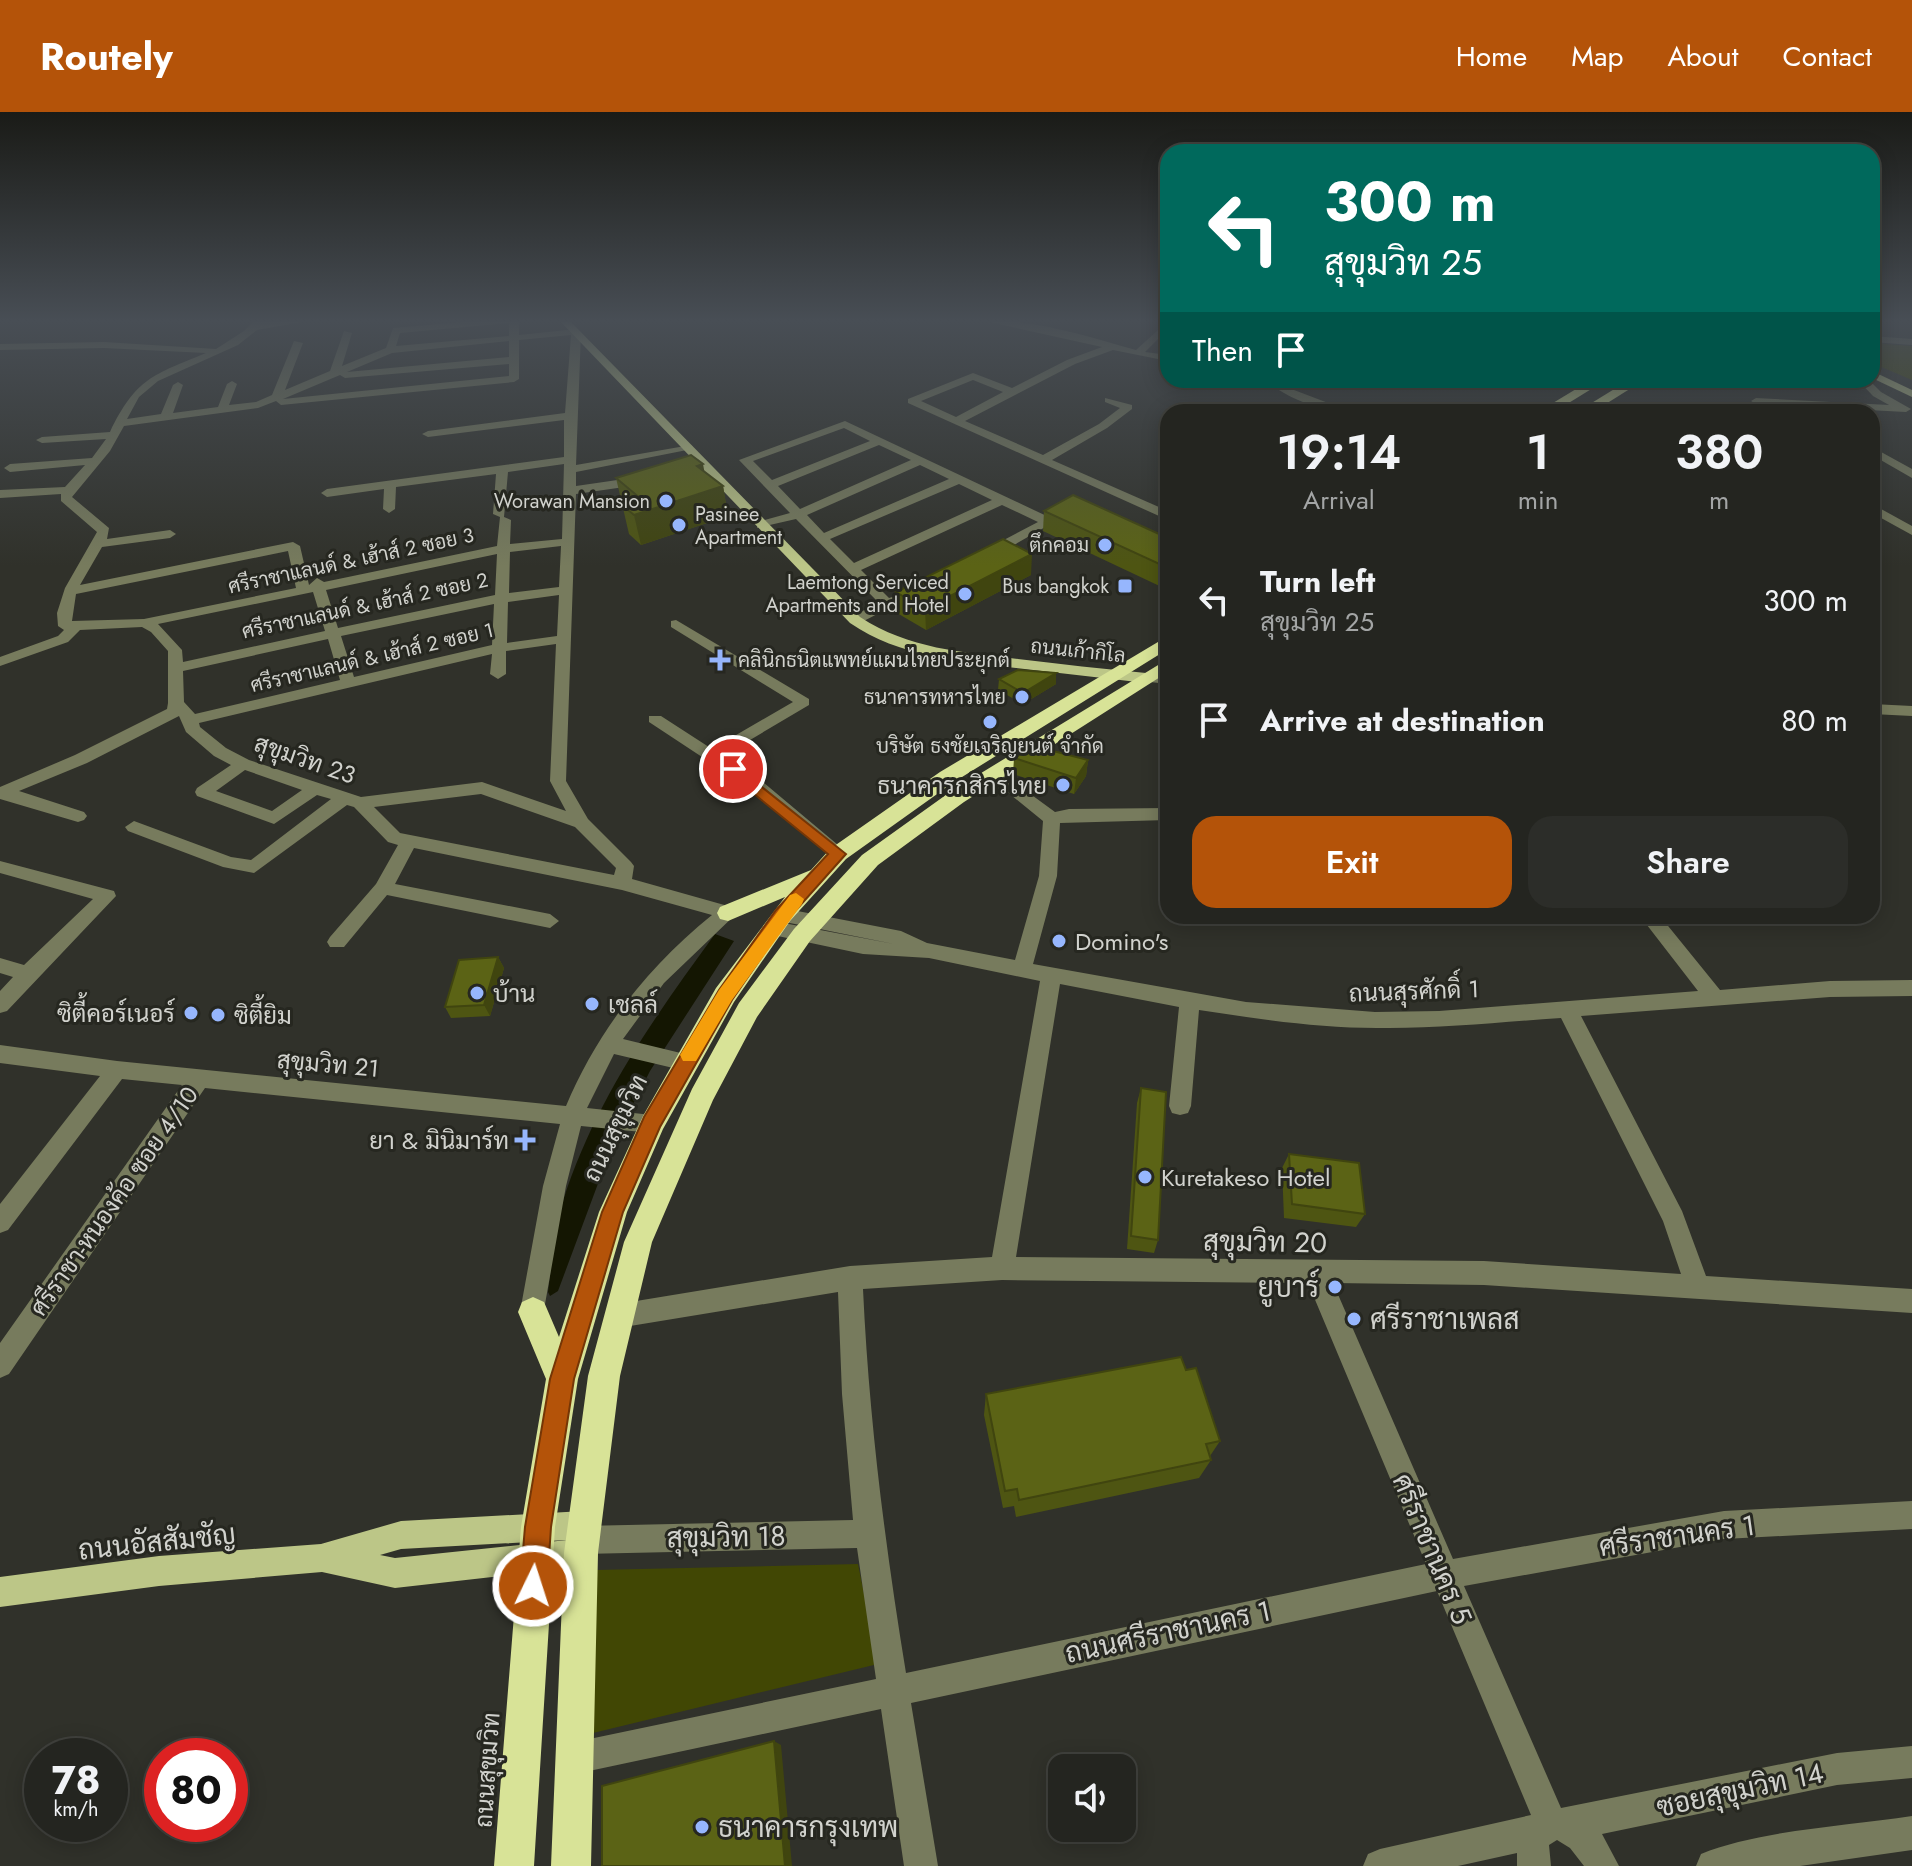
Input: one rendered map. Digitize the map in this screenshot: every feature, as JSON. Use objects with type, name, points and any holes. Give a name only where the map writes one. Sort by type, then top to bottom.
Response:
[{"type":"highway","name":"ถนนสุขุมวิท","points":[[514,1866],[536,1542],[562,1379],[639,1122],[675,1059],[778,922],[838,854],[947,777],[1160,646]]},
{"type":"highway","points":[[571,1866],[582,1539],[604,1376],[638,1242],[701,1097],[748,1010],[808,928],[870,860],[995,773],[1160,669]]},
{"type":"highway","points":[[728,913],[818,874]]},
{"type":"highway","points":[[533,1312],[562,1379]]},
{"type":"main road","name":"ถนนเก้ากิโล","points":[[645,403],[855,620],[872,632],[920,651],[1146,678]]},
{"type":"main road","name":"ถนนอัสสัมชัญ","points":[[0,1592],[159,1571],[321,1558],[395,1573],[536,1542],[582,1539]]},
{"type":"street","points":[[1,792],[81,759],[174,712],[175,650],[156,629],[144,623],[123,622],[75,627],[65,626],[64,620],[73,591],[104,534],[103,528],[65,498],[116,429],[130,403]]},
{"type":"street","points":[[166,416],[171,403]]},
{"type":"street","points":[[223,408],[225,403]]},
{"type":"street","points":[[258,405],[263,403]]},
{"type":"street","points":[[42,440],[116,429],[166,416],[279,403]]},
{"type":"street","points":[[570,403],[570,491],[558,781],[581,823],[625,866],[622,883]]},
{"type":"street","points":[[916,403],[1160,512]]},
{"type":"street","points":[[956,421],[994,403]]},
{"type":"street","points":[[1043,460],[1103,426],[1128,407],[1117,403]]},
{"type":"street","points":[[1775,403],[1800,404]]},
{"type":"street","points":[[1880,409],[1909,411]]},
{"type":"street","points":[[428,434],[570,416]]},
{"type":"street","points":[[887,604],[745,460],[845,424],[1048,522],[979,558]]},
{"type":"street","points":[[771,485],[879,441]]},
{"type":"street","points":[[327,493],[502,469],[569,465],[687,447]]},
{"type":"street","points":[[1880,455],[1912,474]]},
{"type":"street","points":[[10,468],[94,461]]},
{"type":"street","points":[[762,525],[799,514],[919,461]]},
{"type":"street","points":[[498,674],[504,544],[502,469]]},
{"type":"street","points":[[570,491],[626,485],[648,479]]},
{"type":"street","points":[[822,538],[957,480]]},
{"type":"street","points":[[389,509],[390,485]]},
{"type":"street","points":[[0,494],[69,490]]},
{"type":"street","points":[[853,568],[1000,501]]},
{"type":"street","points":[[1880,513],[1912,531]]},
{"type":"street","points":[[97,544],[170,534]]},
{"type":"street","name":"ศรีราชาแลนด์ & เฮ้าส์ 2 ซอย 3","points":[[144,623],[504,544],[566,542]]},
{"type":"street","points":[[73,591],[293,546],[335,632],[349,684]]},
{"type":"street","name":"ศรีราชาแลนด์ & เฮ้าส์ 2 ซอย 3","points":[[123,622],[311,587]]},
{"type":"street","name":"ศรีราชาแลนด์ & เฮ้าส์ 2 ซอย 2","points":[[175,668],[501,596],[565,590]]},
{"type":"street","points":[[855,620],[913,591]]},
{"type":"street","points":[[676,624],[804,702],[713,755]]},
{"type":"street","points":[[0,662],[63,639],[75,627]]},
{"type":"street","name":"ศรีราชาแลนด์ & เฮ้าส์ 2 ซอย 1","points":[[191,720],[499,648],[564,639]]},
{"type":"street","points":[[1146,678],[1160,679]]},
{"type":"street","name":"สุขุมวิท 23","points":[[176,703],[191,720],[192,729],[220,752],[243,764],[352,801],[394,838],[622,883],[728,913]]},
{"type":"street","points":[[1880,709],[1912,711]]},
{"type":"street","points":[[655,719],[752,782],[838,854]]},
{"type":"street","points":[[243,764],[203,792],[274,818],[314,789]]},
{"type":"street","points":[[995,773],[1052,819]]},
{"type":"street","points":[[134,827],[229,863],[254,867],[352,801],[482,788],[581,823]]},
{"type":"street","points":[[1,792],[78,816]]},
{"type":"street","points":[[1052,819],[1069,815],[1160,814]]},
{"type":"street","points":[[1022,970],[1048,876],[1052,819]]},
{"type":"street","points":[[337,942],[383,888],[409,841]]},
{"type":"street","points":[[0,867],[107,896],[27,974],[0,1005]]},
{"type":"street","points":[[383,888],[550,921]]},
{"type":"street","points":[[533,1312],[583,1116],[660,973],[691,941],[728,913]]},
{"type":"street","name":"ถนนสุรศักดิ์ 1","points":[[778,922],[895,951],[924,950],[1051,976],[1325,1020],[1375,1022],[1830,989],[1912,988]]},
{"type":"street","points":[[1655,924],[1714,997]]},
{"type":"street","points":[[0,965],[27,974]]},
{"type":"street","points":[[1002,1268],[1051,976]]},
{"type":"street","points":[[1180,1106],[1190,1000]]},
{"type":"street","points":[[1566,1007],[1674,1219],[1698,1287]]},
{"type":"street","points":[[618,1046],[675,1059]]},
{"type":"street","name":"สุขุมวิท 21","points":[[0,1054],[117,1070],[639,1122]]},
{"type":"street","points":[[0,1222],[117,1070]]},
{"type":"street","name":"ศรีราชา-หนองค้อ ซอย 4/10","points":[[2,1358],[200,1077]]},
{"type":"street","points":[[0,1189],[24,1192]]},
{"type":"street","name":"สุขุมวิท 20","points":[[618,1316],[850,1278],[1002,1268],[1484,1273],[1912,1301]]},
{"type":"street","name":"ศรีราชานคร 5","points":[[1316,1273],[1552,1827]]},
{"type":"street","points":[[850,1278],[855,1394],[869,1534],[921,1866]]},
{"type":"street","name":"ศรีราชานคร 1","points":[[1444,1575],[1724,1525],[1912,1515]]},
{"type":"street","name":"สุขุมวิท 18","points":[[582,1539],[869,1534]]},
{"type":"street","name":"ถนนศรีราชานคร 1","points":[[575,1758],[1444,1575]]},
{"type":"street","name":"ซอยสุขุมวิท 14","points":[[1380,1866],[1552,1827],[1837,1769],[1912,1762]]},
{"type":"street","points":[[1534,1866],[1533,1842],[1552,1827],[1589,1841],[1602,1866]]},
{"type":"street","points":[[1713,1866],[1772,1860],[1912,1833]]},
{"type":"green space","points":[[858,1564],[878,1664],[593,1733],[595,1570]]},
{"type":"shaded area","points":[[715,934],[734,941],[650,1071],[612,1146],[558,1291],[550,1296],[548,1292],[560,1212],[592,1128],[628,1061]]},
{"type":"building","points":[[691,455],[703,464],[697,466],[723,486],[634,515],[621,504],[640,498],[616,478]]},
{"type":"building","points":[[1073,495],[1160,534],[1160,564],[1044,511]]},
{"type":"building","points":[[1003,539],[1032,554],[925,609],[896,592]]},
{"type":"building","points":[[1018,670],[1056,673],[1023,693],[999,679]]},
{"type":"building","points":[[1034,746],[1088,760],[1076,778],[1014,758]]},
{"type":"building","points":[[498,957],[484,1005],[445,1007],[459,960]]},
{"type":"building","name":"Kuretakeso Hotel","points":[[1141,1088],[1166,1092],[1158,1240],[1131,1236]]},
{"type":"building","points":[[1289,1154],[1359,1163],[1365,1214],[1292,1204]]},
{"type":"building","points":[[1181,1357],[1186,1370],[1196,1368],[1220,1441],[1206,1444],[1211,1460],[1019,1500],[1017,1489],[1005,1491],[986,1394]]},
{"type":"building","name":"ธนาคารกรุงเทพ","points":[[774,1741],[785,1866],[602,1866],[602,1786]]},
{"type":"slow traffic","points":[[689,1055],[725,995],[796,899]]},
{"type":"place","name":"Worawan Mansion","points":[[666,501]]},
{"type":"place","name":"Pasinee Apartment","points":[[679,525]]},
{"type":"place","name":"ตึกคอม","points":[[1105,545]]},
{"type":"place","name":"Bus bangkok","points":[[1125,586]]},
{"type":"place","name":"Laemtong Serviced Apartments and Hotel","points":[[965,594]]},
{"type":"place","name":"คลินิกธนิตแพทย์แผนไทยประยุกต์","points":[[720,660]]},
{"type":"place","name":"ธนาคารทหารไทย","points":[[1022,697]]},
{"type":"place","name":"บริษัต ธงชัยเจริญยนต์ จำกัด","points":[[990,722]]},
{"type":"place","name":"ธนาคารกสิกรไทย","points":[[1063,785]]},
{"type":"place","name":"Domino's","points":[[1059,941]]},
{"type":"place","name":"บ้าน","points":[[477,993]]},
{"type":"place","name":"เชลล์","points":[[592,1004]]},
{"type":"place","name":"ซิตี้คอร์เนอร์","points":[[191,1013]]},
{"type":"place","name":"ซิตี้ยิม","points":[[218,1015]]},
{"type":"place","name":"ยา & มินิมาร์ท","points":[[525,1140]]},
{"type":"place","name":"Kuretakeso Hotel","points":[[1145,1177]]},
{"type":"place","name":"ยูบาร์","points":[[1335,1287]]},
{"type":"place","name":"ศรีราชาเพลส","points":[[1354,1319]]},
{"type":"place","name":"ธนาคารกรุงเทพ","points":[[702,1827]]},
{"type":"route","points":[[533,1586],[538,1527],[562,1379],[613,1212],[652,1124],[725,995],[782,915],[838,854],[733,769]]}]
